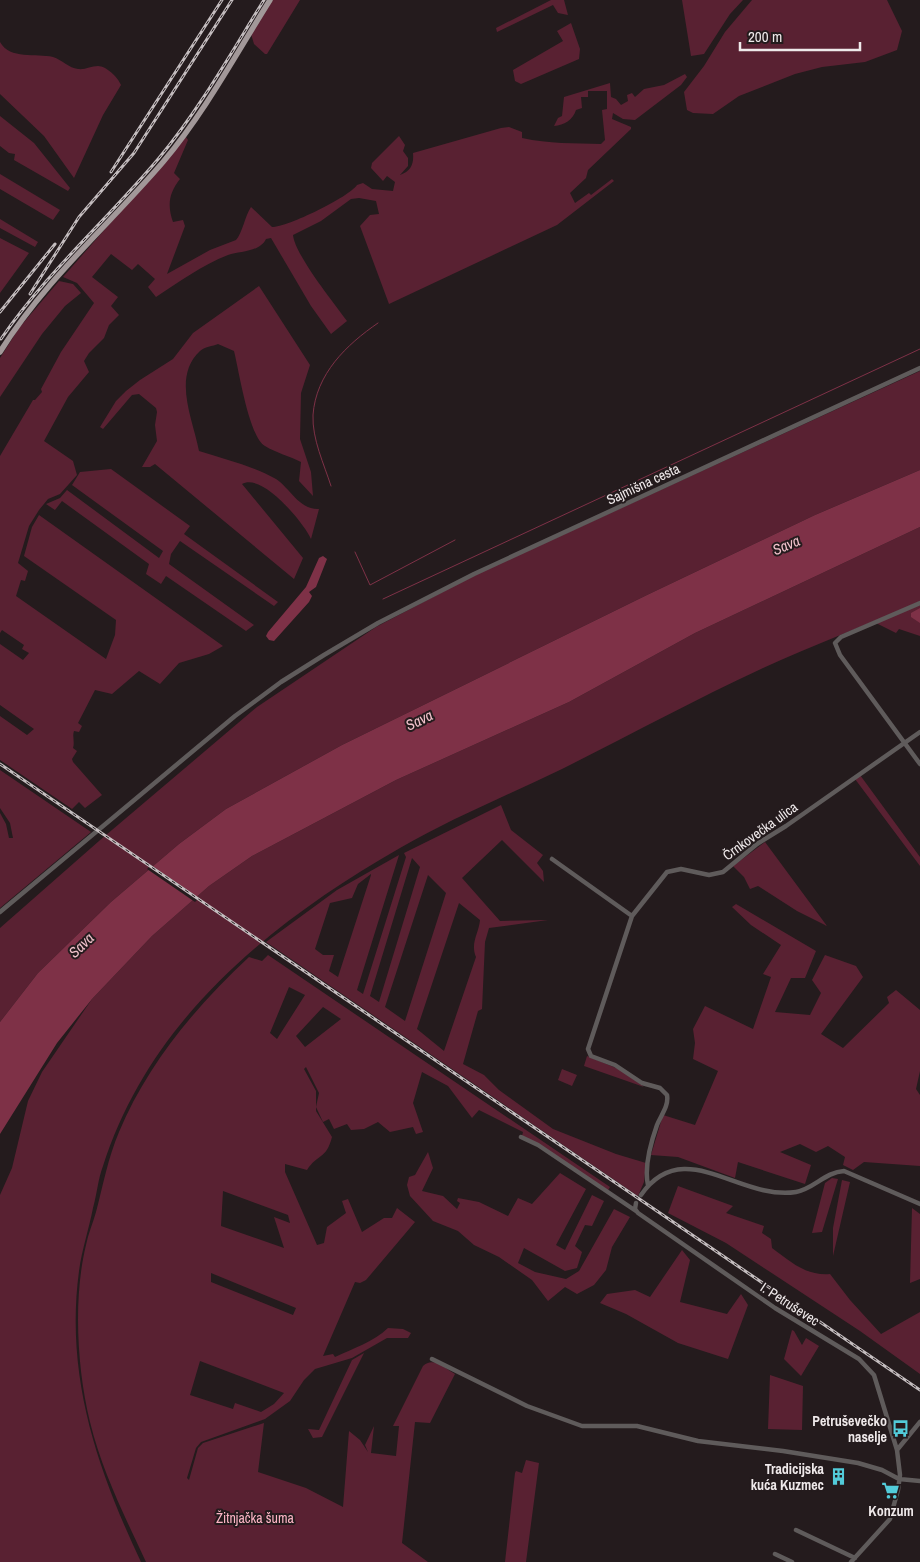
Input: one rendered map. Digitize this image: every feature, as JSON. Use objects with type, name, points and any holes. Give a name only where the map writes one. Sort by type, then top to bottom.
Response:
[{"type":"main road","points":[[0,352],[33,306],[177,144],[210,96],[270,0]]},
{"type":"street","name":"Sajmišna cesta","points":[[0,912],[248,706],[299,670],[378,623],[474,574],[920,368]]},
{"type":"street","points":[[920,602],[838,638],[835,643],[836,650],[920,764]]},
{"type":"street","name":"Črnkovečka ulica","points":[[648,1185],[647,1168],[657,1125],[666,1106],[667,1095],[660,1088],[642,1083],[615,1065],[591,1056],[588,1049],[632,916],[667,872],[681,869],[709,875],[724,872],[757,844],[788,825],[920,732]]},
{"type":"street","points":[[552,859],[632,916]]},
{"type":"street","name":"I. Petruševec","points":[[521,1137],[538,1144],[775,1308],[864,1364],[877,1381],[897,1450],[899,1479],[896,1503],[890,1520],[853,1560],[796,1530]]},
{"type":"street","points":[[641,1195],[648,1185],[667,1171],[688,1168],[754,1188],[796,1192],[834,1172],[844,1171],[920,1204]]},
{"type":"street","points":[[636,1203],[634,1207],[636,1211]]},
{"type":"street","points":[[432,1359],[527,1406],[582,1426],[637,1426],[698,1441],[858,1463],[882,1470],[899,1479],[920,1480]]},
{"type":"street","points":[[897,1450],[920,1422]]},
{"type":"street","points":[[775,1554],[792,1562]]},
{"type":"green space","points":[[272,0],[300,0],[267,54],[265,54],[254,44],[251,34]]},
{"type":"green space","points":[[551,0],[564,0],[568,15],[558,13],[553,5],[497,32],[496,28]]},
{"type":"green space","points":[[682,0],[743,0],[730,14],[704,54],[691,56]]},
{"type":"green space","points":[[752,0],[887,0],[902,31],[897,50],[865,62],[822,67],[795,74],[739,96],[713,114],[693,113],[687,110],[684,92],[704,66],[725,32]]},
{"type":"green space","points":[[571,23],[580,49],[579,59],[521,84],[515,81],[513,70],[563,41],[557,31]]},
{"type":"green space","points":[[0,42],[4,48],[17,54],[53,57],[75,68],[101,66],[111,72],[121,85],[103,115],[74,178],[44,136],[0,94]]},
{"type":"green space","points":[[685,74],[687,77],[681,85],[635,120],[623,119],[613,113],[612,119],[631,127],[631,129],[588,170],[586,178],[570,193],[575,203],[589,193],[591,195],[612,179],[614,181],[557,225],[389,304],[360,226],[370,215],[379,214],[376,201],[359,198],[351,199],[321,221],[293,235],[300,254],[347,321],[331,334],[311,306],[271,238],[266,239],[255,249],[228,255],[209,264],[156,297],[148,287],[155,279],[138,264],[132,270],[111,254],[92,277],[118,297],[111,306],[119,315],[109,325],[104,338],[84,361],[89,372],[68,397],[44,441],[73,461],[77,475],[60,494],[48,499],[29,526],[18,563],[28,571],[25,581],[21,580],[16,596],[106,659],[115,635],[116,620],[24,556],[32,527],[39,515],[223,646],[209,654],[179,663],[160,684],[139,671],[112,694],[95,690],[78,723],[82,726],[79,732],[74,731],[73,735],[73,748],[77,751],[72,759],[73,762],[102,795],[85,808],[79,802],[72,809],[0,760],[0,716],[27,735],[34,729],[0,705],[0,644],[23,660],[29,653],[22,649],[24,645],[2,630],[0,633],[0,456],[33,400],[42,392],[41,389],[61,352],[94,303],[77,283],[63,277],[186,137],[188,140],[174,173],[180,179],[173,189],[170,199],[173,222],[183,220],[185,226],[167,274],[210,250],[236,240],[251,207],[272,227],[291,222],[318,210],[343,197],[357,185],[363,183],[372,189],[393,191],[395,182],[387,176],[383,181],[371,168],[372,163],[399,136],[405,145],[403,151],[408,158],[408,166],[400,175],[411,167],[413,153],[501,128],[509,127],[522,132],[522,138],[532,140],[601,144],[605,140],[602,110],[607,109],[607,91],[588,91],[588,97],[581,97],[582,108],[576,110],[573,117],[568,121],[554,126],[558,118],[562,116],[564,97],[610,83],[611,97],[616,99],[621,105],[628,101],[627,95],[632,93],[635,97],[644,89],[664,85]]},
{"type":"green space","points":[[0,116],[34,143],[70,188],[68,191],[14,160],[15,154],[9,153],[0,146]]},
{"type":"green space","points":[[0,174],[60,210],[53,220],[0,189]]},
{"type":"green space","points":[[0,219],[38,242],[35,247],[0,228]]},
{"type":"green space","points":[[0,238],[29,253],[0,293]]},
{"type":"green space","points":[[59,281],[73,284],[81,293],[65,306],[42,334],[0,397],[0,358],[19,328]]},
{"type":"green space","points":[[259,286],[310,365],[301,393],[300,439],[311,472],[313,496],[299,481],[301,462],[265,446],[259,440],[249,417],[234,351],[218,344],[200,351],[192,361],[187,373],[187,399],[199,451],[267,474],[281,483],[300,502],[306,506],[319,509],[311,539],[291,511],[271,492],[260,485],[250,482],[242,484],[303,558],[294,579],[155,464],[150,467],[142,467],[157,441],[155,425],[157,412],[156,408],[139,394],[132,395],[103,429],[100,427],[116,401],[126,391],[173,359],[193,333]]},
{"type":"green space","points":[[920,371],[920,470],[815,515],[647,595],[342,745],[226,809],[179,844],[111,902],[38,973],[0,1022],[0,928],[257,707],[376,627],[473,576]]},
{"type":"green space","points":[[111,469],[190,526],[184,534],[278,602],[274,606],[180,541],[171,554],[169,564],[254,625],[246,631],[166,576],[161,584],[146,574],[149,564],[62,501],[55,510],[46,504],[60,498],[67,490],[159,558],[163,551],[72,485],[80,472]]},
{"type":"green space","points":[[920,527],[920,601],[736,681],[400,848],[306,908],[262,942],[221,980],[184,1020],[151,1065],[124,1113],[100,1176],[79,1271],[76,1310],[77,1348],[81,1385],[88,1421],[98,1457],[111,1492],[141,1562],[0,1562],[0,1195],[12,1168],[28,1101],[42,1072],[92,999],[152,936],[209,886],[252,856],[396,780],[569,702],[695,633]]},
{"type":"green space","points":[[920,605],[920,636],[899,629],[896,633],[876,623]]},
{"type":"green space","points":[[0,770],[91,832],[0,908],[0,813],[6,824],[9,838],[13,838],[10,823],[0,808]]},
{"type":"green space","points":[[860,775],[920,857],[920,866],[855,779]]},
{"type":"green space","points":[[501,805],[511,830],[543,855],[537,863],[543,871],[544,882],[502,840],[462,878],[500,921],[548,920],[489,928],[485,942],[482,1009],[478,1011],[463,1064],[484,1075],[499,1090],[553,1129],[616,1154],[646,1163],[644,1182],[638,1196],[266,942],[337,890],[399,855],[357,990],[363,994],[406,857],[404,853]],"holes":[[[412,858],[420,867],[379,1002],[370,996]],[[371,874],[338,977],[329,971],[334,955],[323,955],[315,949],[330,903],[352,898],[358,884]],[[428,875],[446,893],[405,1021],[385,1007]],[[459,903],[480,920],[474,943],[476,957],[444,1051],[417,1029]]]},
{"type":"green space","points":[[765,842],[827,926],[797,911],[758,886],[750,889],[744,877],[733,866]]},
{"type":"green space","points":[[736,904],[816,951],[805,978],[791,978],[775,1012],[810,1015],[821,993],[812,980],[825,955],[856,966],[863,977],[821,1034],[843,1048],[889,1003],[887,997],[896,990],[920,1010],[920,1071],[916,1089],[920,1095],[920,1166],[864,1162],[853,1170],[843,1165],[845,1157],[828,1146],[816,1152],[800,1144],[780,1152],[811,1165],[805,1184],[738,1162],[735,1178],[678,1157],[651,1155],[663,1115],[695,1125],[718,1071],[693,1059],[695,1043],[693,1029],[705,1006],[753,1029],[771,977],[763,974],[781,945],[751,925],[732,907]]},
{"type":"green space","name":"Žitnjačka šuma","points":[[268,955],[610,1187],[607,1192],[522,1136],[523,1132],[479,1110],[472,1118],[448,1086],[422,1072],[413,1103],[423,1132],[416,1134],[413,1127],[390,1132],[378,1122],[364,1129],[351,1130],[347,1124],[334,1129],[329,1119],[323,1122],[316,1107],[316,1111],[332,1137],[330,1144],[307,1170],[285,1164],[285,1172],[317,1245],[324,1243],[327,1227],[346,1213],[342,1201],[348,1199],[362,1232],[384,1218],[392,1218],[397,1208],[415,1222],[366,1280],[360,1283],[355,1282],[323,1356],[333,1354],[335,1357],[370,1341],[388,1328],[403,1329],[411,1333],[408,1338],[387,1338],[352,1358],[315,1369],[304,1380],[290,1401],[265,1419],[201,1442],[196,1448],[187,1478],[189,1480],[198,1448],[203,1443],[264,1423],[258,1472],[306,1488],[343,1507],[349,1431],[360,1440],[368,1452],[365,1445],[374,1426],[371,1453],[396,1456],[399,1426],[393,1426],[423,1366],[431,1362],[435,1363],[455,1374],[430,1423],[415,1422],[402,1543],[428,1562],[146,1562],[115,1494],[90,1422],[82,1379],[78,1334],[79,1288],[87,1241],[115,1142],[130,1107],[158,1060],[192,1016],[249,957],[262,961]],"holes":[[[289,987],[305,995],[277,1039],[270,1033]],[[323,1007],[341,1019],[305,1047],[296,1036]],[[306,1067],[319,1093],[316,1107],[316,1091],[304,1069]],[[223,1191],[288,1215],[290,1223],[274,1217],[284,1248],[221,1226]],[[211,1273],[296,1308],[293,1315],[211,1282]],[[200,1361],[284,1393],[274,1404],[261,1412],[235,1403],[233,1409],[190,1395]]]},
{"type":"green space","points":[[587,1056],[621,1070],[644,1087],[584,1066]]},
{"type":"green space","points":[[562,1069],[577,1075],[572,1086],[558,1080]]},
{"type":"green space","points":[[428,1152],[433,1168],[422,1191],[443,1196],[457,1209],[460,1203],[457,1201],[458,1198],[479,1202],[508,1216],[518,1198],[532,1204],[560,1173],[586,1189],[556,1245],[565,1250],[592,1195],[604,1201],[592,1226],[585,1225],[575,1246],[582,1252],[577,1268],[565,1271],[524,1248],[518,1263],[535,1272],[566,1279],[579,1271],[614,1209],[630,1217],[612,1247],[606,1270],[594,1285],[577,1294],[565,1287],[548,1301],[532,1280],[499,1257],[474,1245],[458,1231],[433,1221],[410,1196],[407,1185],[409,1177],[415,1175]]},
{"type":"green space","points":[[832,1178],[838,1179],[822,1232],[812,1233],[825,1183]]},
{"type":"green space","points":[[842,1180],[850,1182],[833,1256],[833,1228]]},
{"type":"green space","points":[[678,1186],[733,1206],[726,1213],[764,1226],[762,1233],[771,1239],[772,1248],[786,1258],[799,1267],[813,1273],[830,1274],[850,1300],[881,1334],[920,1312],[920,1374],[860,1331],[726,1243],[668,1213]]},
{"type":"green space","points":[[912,1208],[920,1214],[920,1279],[910,1283]]},
{"type":"green space","points":[[682,1250],[690,1260],[680,1302],[727,1314],[741,1294],[748,1305],[728,1359],[678,1343],[626,1314],[600,1303],[607,1294],[635,1290],[650,1297]]},
{"type":"green space","points":[[792,1330],[802,1345],[806,1338],[819,1346],[801,1376],[784,1359]]},
{"type":"green space","points":[[364,1353],[322,1437],[313,1438],[308,1429],[319,1430],[352,1360]]},
{"type":"green space","points":[[770,1375],[803,1386],[802,1430],[768,1429]]},
{"type":"green space","points":[[526,1460],[539,1463],[526,1562],[505,1562],[515,1473],[516,1471],[522,1473]]},
{"type":"water","name":"Sava","points":[[920,470],[920,527],[695,633],[569,702],[396,780],[252,856],[209,886],[152,936],[92,999],[57,1043],[0,1134],[0,1022],[38,973],[111,902],[179,844],[226,809],[342,745],[647,595],[815,515]]},
{"type":"water","points":[[323,556],[327,559],[316,587],[309,592],[312,596],[309,602],[274,641],[269,640],[266,636],[268,632],[306,587],[319,558]]},
{"type":"water","points":[[920,608],[920,623],[911,617],[911,613]]},
{"type":"pier","points":[[151,865],[199,898],[195,902],[147,869]]},
{"type":"waterway","points":[[331,486],[314,433],[313,415],[315,400],[326,374],[335,362],[355,341],[378,323]]},
{"type":"waterway","points":[[383,599],[920,349]]},
{"type":"waterway","points":[[355,552],[370,585],[455,540]]},
{"type":"railway","points":[[111,172],[222,0]]},
{"type":"railway","points":[[30,294],[79,217],[134,153],[232,0]]},
{"type":"railway","points":[[1,339],[57,269],[139,181],[174,140],[214,81],[264,0]]},
{"type":"railway","points":[[0,312],[55,244]]},
{"type":"railway","points":[[0,764],[920,1390]]},
{"type":"place","name":"Petruševečko naselje","points":[[901,1429]]},
{"type":"place","name":"Tradicijska kuća Kuzmec","points":[[838,1477]]},
{"type":"place","name":"Konzum","points":[[891,1491]]}]
